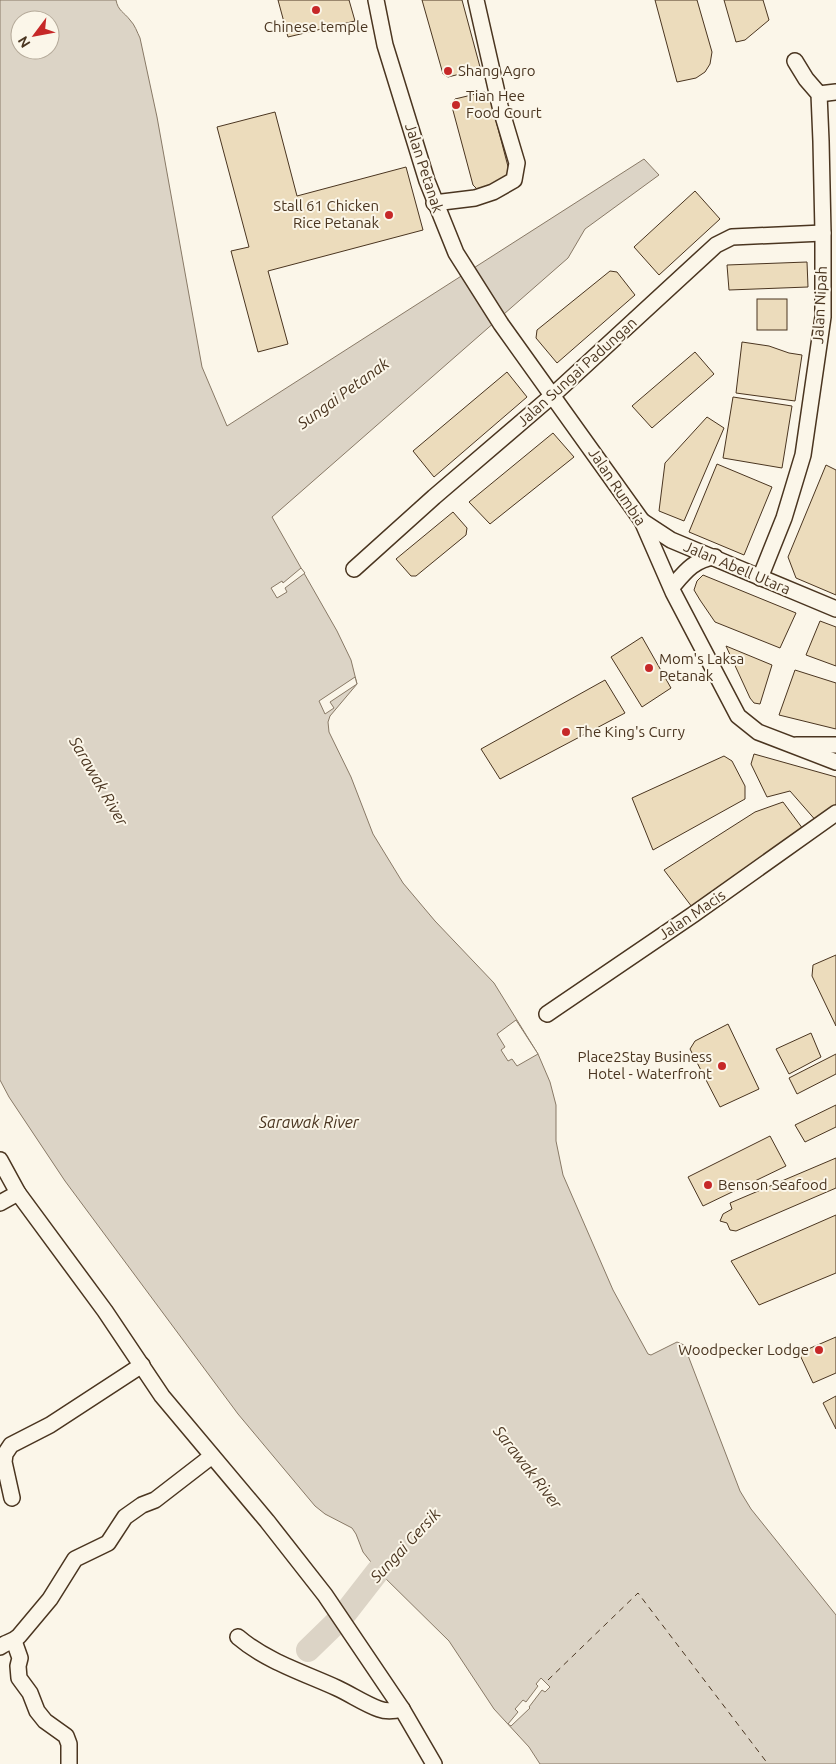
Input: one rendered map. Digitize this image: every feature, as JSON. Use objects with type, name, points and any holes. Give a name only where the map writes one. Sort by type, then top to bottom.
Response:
[{"type":"street","name":"Jalan Petanak","points":[[376,0],[385,45],[434,202],[456,253],[501,324]]},
{"type":"street","points":[[434,202],[475,198],[493,192],[514,180],[516,163],[500,106],[476,0]]},
{"type":"street","points":[[795,61],[806,79],[819,94],[836,92]]},
{"type":"street","name":"Jalan Nipah","points":[[760,578],[784,518],[803,455],[822,317],[823,233],[819,94]]},
{"type":"street","name":"Jalan Sungai Padungan","points":[[354,569],[434,497],[553,395],[722,241],[732,237],[823,233]]},
{"type":"street","name":"Jalan Rumbia","points":[[501,324],[642,521],[672,587],[738,716],[758,732],[787,745]]},
{"type":"street","name":"Jalan Abell Utara","points":[[642,521],[671,540],[836,608]]},
{"type":"street","points":[[672,587],[697,562],[704,558],[715,557]]},
{"type":"street","points":[[787,745],[836,745]]},
{"type":"street","points":[[787,745],[836,762]]},
{"type":"street","name":"Jalan Macis","points":[[547,1014],[694,914],[836,813]]},
{"type":"street","points":[[0,1160],[18,1193],[100,1304],[162,1396],[267,1521],[325,1595],[402,1709],[431,1763]]},
{"type":"street","points":[[0,1203],[18,1193]]},
{"type":"street","points":[[12,1498],[4,1462],[4,1454],[11,1445],[50,1425],[142,1365]]},
{"type":"street","points":[[69,1764],[69,1744],[66,1736],[45,1721],[37,1711],[34,1700],[19,1678],[18,1666],[20,1658],[7,1644],[50,1599],[75,1559],[108,1543],[125,1517],[142,1505],[155,1500],[212,1456]]},
{"type":"street","points":[[238,1637],[248,1646],[275,1661],[380,1709],[391,1712],[402,1709]]},
{"type":"water","name":"Sarawak River","points":[[0,0],[116,0],[120,9],[135,26],[140,38],[157,117],[202,367],[227,426],[644,159],[659,175],[585,229],[568,258],[272,517],[337,631],[351,660],[357,684],[330,716],[328,722],[329,732],[351,777],[373,834],[403,883],[435,921],[494,983],[538,1054],[550,1082],[556,1105],[556,1141],[563,1175],[613,1290],[648,1354],[651,1355],[677,1342],[684,1345],[740,1491],[751,1509],[836,1615],[836,1764],[540,1764],[529,1747],[494,1709],[449,1641],[378,1571],[363,1552],[352,1528],[325,1514],[315,1506],[238,1414],[65,1181],[9,1097],[0,1080]]},
{"type":"pier","points":[[301,568],[305,573],[285,588],[287,592],[277,598],[271,588],[282,581],[283,583]]},
{"type":"pier","points":[[355,677],[357,684],[330,702],[334,708],[325,714],[319,701]]},
{"type":"pier","points":[[516,1020],[538,1054],[517,1066],[512,1059],[508,1061],[501,1050],[505,1047],[497,1034]]},
{"type":"pier","points":[[541,1678],[550,1687],[545,1692],[542,1690],[530,1708],[511,1726],[508,1724],[518,1712],[515,1709],[523,1700],[526,1702],[538,1686],[536,1684]]},
{"type":"building","name":"Chinese temple","points":[[278,0],[349,0],[355,21],[288,37]]},
{"type":"building","points":[[422,0],[462,0],[480,67],[476,70],[448,77],[443,74]]},
{"type":"building","points":[[655,0],[697,0],[712,52],[710,64],[705,72],[696,78],[677,82]]},
{"type":"building","points":[[724,0],[763,0],[769,20],[745,40],[736,42]]},
{"type":"building","points":[[484,92],[489,94],[511,178],[506,182],[477,189],[473,185],[451,103],[455,99]]},
{"type":"building","points":[[275,112],[297,196],[406,167],[423,230],[268,271],[288,344],[258,352],[231,251],[249,247],[217,127]]},
{"type":"building","points":[[695,191],[720,219],[659,275],[634,247]]},
{"type":"building","points":[[807,262],[808,287],[729,290],[727,265]]},
{"type":"building","points":[[610,271],[617,272],[635,295],[557,363],[536,338],[537,330]]},
{"type":"building","points":[[757,299],[787,299],[787,330],[757,330]]},
{"type":"building","points":[[742,342],[769,346],[802,355],[795,401],[736,393]]},
{"type":"building","points":[[695,352],[714,374],[652,428],[632,406]]},
{"type":"building","points":[[507,372],[527,397],[434,477],[413,451]]},
{"type":"building","points":[[733,397],[792,406],[782,468],[723,458]]},
{"type":"building","points":[[707,417],[724,428],[684,521],[659,511],[665,463]]},
{"type":"building","points":[[553,433],[574,457],[490,524],[469,502]]},
{"type":"building","points":[[717,464],[772,487],[744,555],[689,532]]},
{"type":"building","points":[[826,465],[836,470],[836,595],[796,578],[788,557]]},
{"type":"building","points":[[453,512],[467,528],[466,535],[416,576],[411,576],[396,559]]},
{"type":"building","points":[[703,575],[796,613],[780,648],[715,622],[694,590],[697,581]]},
{"type":"building","points":[[820,621],[836,627],[836,666],[806,655]]},
{"type":"building","points":[[642,637],[671,688],[642,707],[611,657]]},
{"type":"building","points":[[726,646],[772,665],[760,704],[754,703],[750,698]]},
{"type":"building","points":[[795,670],[836,683],[836,729],[779,715]]},
{"type":"building","points":[[605,680],[625,713],[500,779],[481,749]]},
{"type":"building","points":[[754,754],[836,777],[836,811],[818,823],[790,791],[767,797],[751,764]]},
{"type":"building","points":[[724,756],[732,761],[745,786],[745,799],[653,850],[632,798]]},
{"type":"building","points":[[783,802],[803,829],[692,907],[664,870],[755,812]]},
{"type":"building","points":[[836,955],[836,1026],[812,976],[813,965]]},
{"type":"building","points":[[728,1024],[759,1089],[720,1107],[690,1049],[695,1041]]},
{"type":"building","points":[[811,1033],[821,1057],[789,1074],[776,1049]]},
{"type":"building","points":[[836,1054],[836,1074],[797,1094],[789,1078]]},
{"type":"building","points":[[836,1105],[836,1127],[805,1142],[795,1125]]},
{"type":"building","points":[[770,1136],[786,1166],[703,1206],[688,1177]]},
{"type":"building","points":[[836,1158],[836,1188],[736,1231],[730,1230],[727,1223],[720,1221],[723,1214],[732,1209],[730,1203]]},
{"type":"building","points":[[836,1215],[836,1273],[759,1305],[731,1261]]},
{"type":"building","points":[[836,1337],[836,1373],[813,1383],[799,1353]]},
{"type":"building","points":[[836,1396],[836,1429],[823,1403]]},
{"type":"waterway","name":"Sungai Gersik","points":[[308,1650],[343,1616],[378,1571],[400,1548]]},
{"type":"ferry route","points":[[548,1680],[638,1593],[768,1764]]},
{"type":"place","name":"Chinese temple","points":[[316,10]]},
{"type":"place","name":"Shang Agro","points":[[448,71]]},
{"type":"place","name":"Tian Hee Food Court","points":[[456,105]]},
{"type":"place","name":"Stall 61 Chicken Rice Petanak","points":[[389,215]]},
{"type":"place","name":"Mom's Laksa Petanak","points":[[649,668]]},
{"type":"place","name":"The King's Curry","points":[[566,732]]},
{"type":"place","name":"Place2Stay Business Hotel - Waterfront","points":[[722,1066]]},
{"type":"place","name":"Benson Seafood","points":[[708,1185]]},
{"type":"place","name":"Woodpecker Lodge","points":[[819,1350]]},
{"type":"water label","name":"Sungai Petanak","points":[[343,393]]}]
